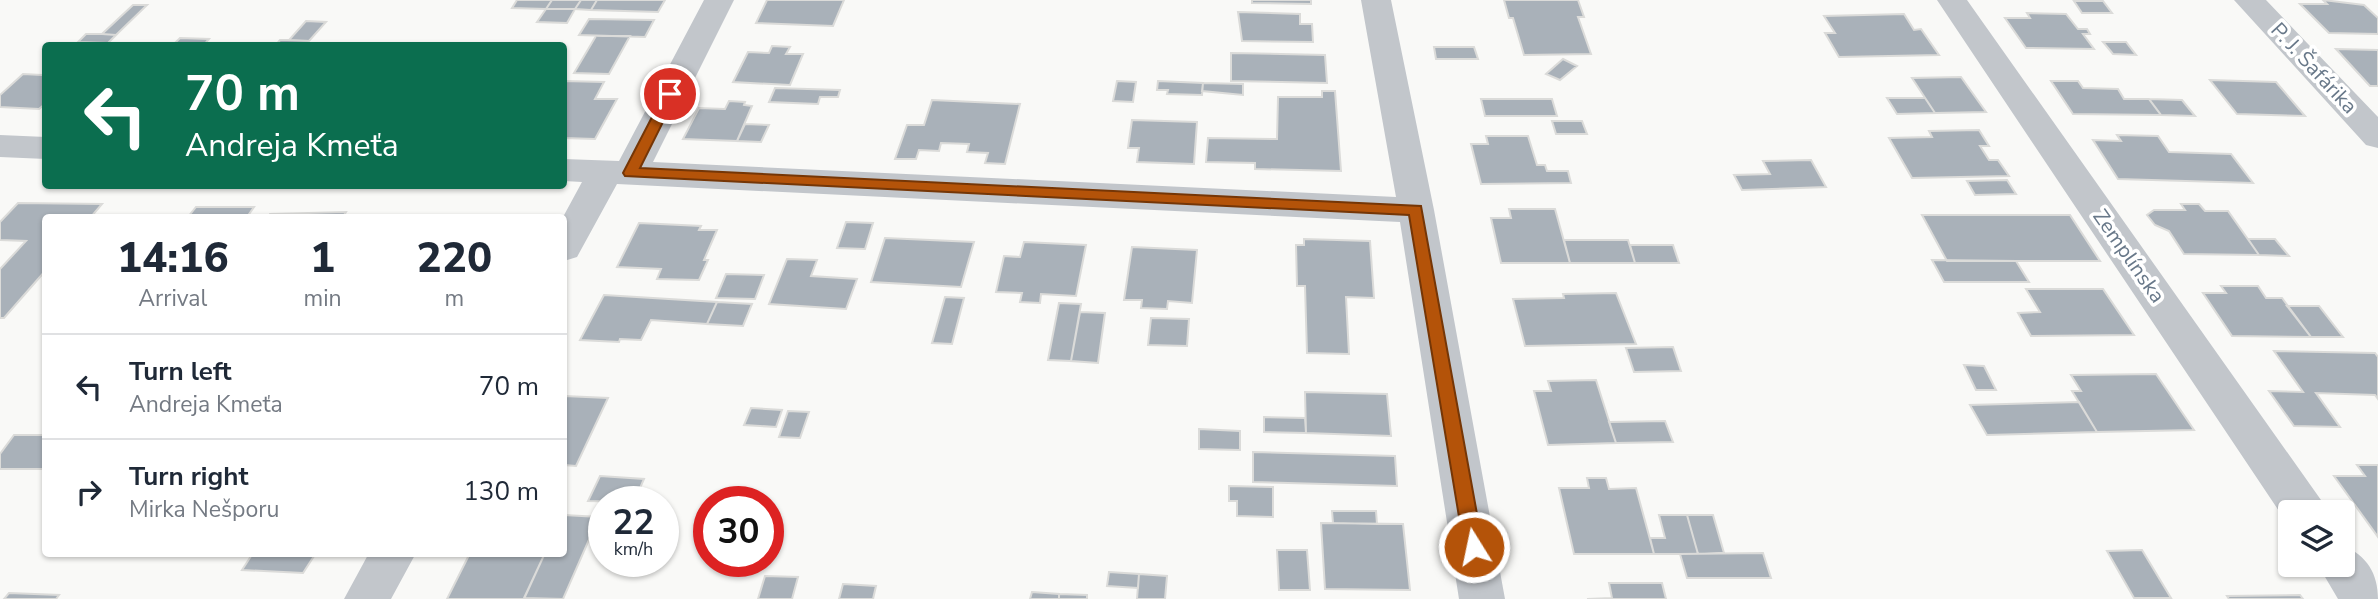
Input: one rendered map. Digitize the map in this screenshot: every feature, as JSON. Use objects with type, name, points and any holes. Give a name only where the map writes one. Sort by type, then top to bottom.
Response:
[{"type":"street","points":[[567,244],[618,172],[719,0]]},
{"type":"street","points":[[1376,0],[1416,210],[1482,599]]},
{"type":"street","name":"Zemplínska","points":[[1952,0],[2296,500]]},
{"type":"street","name":"P. J. Šafárika","points":[[2249,0],[2378,137]]},
{"type":"street","points":[[0,146],[42,148]]},
{"type":"street","points":[[567,170],[1416,210]]},
{"type":"street","points":[[368,599],[391,557]]},
{"type":"street","points":[[2349,577],[2365,599]]},
{"type":"building","points":[[517,0],[552,0],[546,9],[512,8]]},
{"type":"building","points":[[552,0],[581,0],[575,9],[546,9]]},
{"type":"building","points":[[581,0],[597,0],[591,10],[575,9]]},
{"type":"building","points":[[597,0],[665,0],[658,12],[591,10]]},
{"type":"building","points":[[767,0],[844,0],[833,26],[756,23]]},
{"type":"building","points":[[1252,0],[1311,0],[1311,4],[1252,3]]},
{"type":"building","points":[[1504,0],[1578,0],[1584,17],[1578,17],[1591,54],[1524,55],[1513,18],[1509,18]]},
{"type":"building","points":[[2323,0],[2364,5],[2378,18],[2378,34],[2329,33],[2300,4],[2327,4]]},
{"type":"building","points":[[2074,1],[2103,1],[2112,13],[2082,13]]},
{"type":"building","points":[[133,5],[147,5],[116,35],[102,34]]},
{"type":"building","points":[[546,9],[575,9],[567,23],[537,22]]},
{"type":"building","points":[[1238,12],[1300,14],[1300,24],[1312,24],[1313,42],[1242,41]]},
{"type":"building","points":[[2027,13],[2066,14],[2078,29],[2087,29],[2090,34],[2083,34],[2094,49],[2026,48],[2005,18],[2030,18]]},
{"type":"building","points":[[1904,14],[1914,30],[1921,29],[1939,55],[1839,57],[1825,33],[1835,33],[1824,16]]},
{"type":"building","points":[[589,19],[654,20],[645,37],[579,35]]},
{"type":"building","points":[[306,21],[326,22],[309,41],[289,40]]},
{"type":"building","points":[[86,34],[116,35],[109,42],[78,42]]},
{"type":"building","points":[[596,36],[630,36],[609,74],[574,73]]},
{"type":"building","points":[[180,38],[209,39],[206,42],[176,42]]},
{"type":"building","points":[[280,40],[309,41],[308,42],[278,42]]},
{"type":"building","points":[[2103,42],[2126,42],[2136,55],[2113,54]]},
{"type":"building","points":[[772,46],[790,47],[786,54],[803,54],[790,85],[733,82],[748,52],[769,53]]},
{"type":"building","points":[[1434,47],[1474,47],[1478,59],[1436,59]]},
{"type":"building","points":[[2336,49],[2378,50],[2378,86],[2370,86]]},
{"type":"building","points":[[1231,53],[1325,55],[1327,83],[1231,81]]},
{"type":"building","points":[[1563,59],[1577,66],[1560,80],[1546,74]]},
{"type":"building","points":[[23,74],[42,75],[42,106],[39,109],[0,107],[0,95]]},
{"type":"building","points":[[1961,77],[1986,112],[1935,113],[1912,78]]},
{"type":"building","points":[[2210,80],[2276,82],[2305,116],[2237,114]]},
{"type":"building","points":[[567,81],[604,82],[595,99],[617,99],[595,139],[567,138]]},
{"type":"building","points":[[1117,81],[1136,82],[1133,102],[1113,101]]},
{"type":"building","points":[[1158,81],[1203,83],[1202,95],[1167,94],[1168,90],[1157,90]]},
{"type":"building","points":[[2051,81],[2078,81],[2083,88],[2118,89],[2124,99],[2149,99],[2161,115],[2073,114]]},
{"type":"building","points":[[1203,83],[1243,84],[1243,95],[1202,91]]},
{"type":"building","points":[[775,88],[840,90],[838,97],[820,97],[818,104],[769,102]]},
{"type":"building","points":[[1322,91],[1335,91],[1341,171],[1255,169],[1255,163],[1206,162],[1208,138],[1277,139],[1278,97],[1322,97]]},
{"type":"building","points":[[1887,98],[1925,98],[1935,113],[1897,114]]},
{"type":"building","points":[[1481,99],[1552,99],[1557,116],[1485,116]]},
{"type":"building","points":[[2149,99],[2182,100],[2195,116],[2161,115]]},
{"type":"building","points":[[932,100],[1020,104],[1005,164],[985,163],[988,153],[967,152],[969,144],[941,143],[939,151],[919,150],[916,159],[895,159],[907,125],[924,125]]},
{"type":"building","points":[[729,101],[745,102],[744,105],[752,106],[737,141],[683,139],[699,108],[725,109]]},
{"type":"building","points":[[1132,120],[1197,122],[1194,164],[1137,162],[1139,148],[1128,148]]},
{"type":"building","points":[[1552,121],[1582,121],[1587,134],[1556,134]]},
{"type":"building","points":[[745,124],[769,125],[761,142],[737,141]]},
{"type":"building","points":[[1979,130],[1989,146],[1980,146],[1989,160],[1998,160],[2009,176],[1912,178],[1889,138],[1932,137],[1929,131]]},
{"type":"building","points":[[2117,135],[2158,136],[2169,152],[2231,154],[2253,183],[2118,179],[2093,140],[2121,141]]},
{"type":"building","points":[[1486,136],[1528,136],[1537,165],[1545,165],[1547,171],[1568,171],[1571,183],[1481,184],[1471,144],[1488,144]]},
{"type":"building","points":[[1811,160],[1826,187],[1742,190],[1734,175],[1770,174],[1763,161]]},
{"type":"building","points":[[2007,180],[2016,194],[1975,195],[1967,181]]},
{"type":"building","points":[[18,203],[102,204],[94,214],[42,214],[42,275],[4,318],[0,318],[0,269],[26,241],[0,240],[0,222]]},
{"type":"building","points":[[2181,204],[2199,204],[2205,211],[2228,211],[2259,255],[2184,254],[2169,231],[2155,225],[2147,215],[2154,210],[2185,210]]},
{"type":"building","points":[[196,207],[254,207],[249,214],[190,214]]},
{"type":"building","points":[[1509,209],[1555,209],[1570,263],[1501,263],[1491,218],[1511,218]]},
{"type":"building","points":[[346,212],[345,214],[270,214]]},
{"type":"building","points":[[1922,215],[2070,215],[2100,261],[1947,261]]},
{"type":"building","points":[[846,222],[873,223],[865,249],[837,248]]},
{"type":"building","points":[[639,223],[701,226],[699,230],[717,230],[699,280],[657,279],[661,269],[617,267]]},
{"type":"building","points":[[885,238],[974,242],[961,287],[871,282]]},
{"type":"building","points":[[1304,239],[1370,241],[1374,298],[1346,297],[1349,354],[1307,353],[1305,286],[1297,286],[1296,245],[1304,245]]},
{"type":"building","points":[[2248,239],[2275,239],[2289,256],[2259,255]]},
{"type":"building","points":[[1564,240],[1628,240],[1635,263],[1570,263]]},
{"type":"building","points":[[1024,242],[1086,245],[1076,296],[1041,294],[1040,303],[1020,302],[1022,293],[996,292],[1004,256],[1020,257]]},
{"type":"building","points":[[1630,245],[1673,245],[1679,263],[1635,263]]},
{"type":"building","points":[[1132,247],[1197,250],[1192,303],[1168,301],[1167,309],[1141,308],[1142,300],[1124,300]]},
{"type":"building","points":[[787,259],[817,260],[811,276],[857,279],[846,309],[769,304]]},
{"type":"building","points":[[1932,260],[2016,261],[2029,282],[1944,282]]},
{"type":"building","points":[[726,274],[764,275],[755,299],[716,298]]},
{"type":"building","points":[[2221,286],[2258,286],[2266,298],[2282,298],[2311,337],[2232,336],[2203,293],[2226,293]]},
{"type":"building","points":[[2026,289],[2103,289],[2134,335],[2031,336],[2018,313],[2040,312]]},
{"type":"building","points":[[1616,293],[1636,344],[1525,346],[1513,299]]},
{"type":"building","points":[[604,295],[717,302],[707,324],[651,320],[641,340],[580,340]]},
{"type":"building","points":[[945,297],[964,298],[952,344],[932,343]]},
{"type":"building","points":[[717,302],[752,304],[743,326],[707,324]]},
{"type":"building","points":[[1059,303],[1081,304],[1071,361],[1048,360]]},
{"type":"building","points":[[2287,306],[2319,306],[2343,337],[2311,337]]},
{"type":"building","points":[[1080,312],[1105,313],[1098,363],[1071,361]]},
{"type":"building","points":[[1151,318],[1189,319],[1187,346],[1148,345]]},
{"type":"building","points":[[1673,347],[1681,371],[1634,372],[1626,348]]},
{"type":"building","points":[[2274,351],[2375,353],[2378,357],[2378,399],[2375,395],[2316,393],[2340,427],[2294,426],[2269,391],[2303,392]]},
{"type":"building","points":[[1964,365],[1984,366],[1996,390],[1976,390]]},
{"type":"building","points":[[2156,374],[2194,430],[2097,432],[2072,391],[2081,391],[2071,375]]},
{"type":"building","points":[[1596,380],[1616,443],[1548,445],[1534,391],[1551,391],[1548,381]]},
{"type":"building","points":[[1305,392],[1387,394],[1391,436],[1306,433]]},
{"type":"building","points":[[567,396],[608,398],[576,466],[567,465]]},
{"type":"building","points":[[2079,402],[2097,432],[1987,435],[1970,405]]},
{"type":"building","points":[[751,408],[782,410],[776,427],[744,425]]},
{"type":"building","points":[[788,411],[809,412],[800,438],[779,437]]},
{"type":"building","points":[[1264,417],[1305,418],[1306,433],[1264,432]]},
{"type":"building","points":[[1665,421],[1673,442],[1616,443],[1609,422]]},
{"type":"building","points":[[1199,429],[1240,431],[1240,450],[1199,449]]},
{"type":"building","points":[[14,435],[42,435],[42,469],[0,469],[0,454]]},
{"type":"building","points":[[1253,452],[1395,456],[1397,486],[1253,482]]},
{"type":"building","points":[[2357,465],[2378,465],[2378,537],[2355,505],[2355,500],[2351,500],[2334,476],[2365,476]]},
{"type":"building","points":[[600,476],[644,479],[641,486],[595,486]]},
{"type":"building","points":[[1587,478],[1606,478],[1609,489],[1636,488],[1654,554],[1574,554],[1559,488],[1589,488]]},
{"type":"building","points":[[1229,486],[1273,487],[1273,517],[1237,516],[1237,501],[1229,501]]},
{"type":"building","points":[[1332,511],[1376,511],[1377,524],[1333,523]]},
{"type":"building","points":[[567,515],[588,516],[588,542],[563,599],[524,598],[543,557],[567,557]]},
{"type":"building","points":[[1659,515],[1687,515],[1698,554],[1654,554],[1650,538],[1665,538]]},
{"type":"building","points":[[1687,515],[1713,515],[1724,553],[1698,554]]},
{"type":"building","points":[[1321,523],[1403,524],[1410,590],[1325,589]]},
{"type":"building","points":[[1277,550],[1307,550],[1310,590],[1279,590]]},
{"type":"building","points":[[2142,550],[2171,598],[2134,598],[2107,551]]},
{"type":"building","points":[[1763,553],[1771,578],[1687,578],[1680,554]]},
{"type":"building","points":[[250,557],[313,557],[303,573],[242,570]]},
{"type":"building","points":[[468,557],[543,557],[524,599],[447,599]]},
{"type":"building","points":[[1109,572],[1139,574],[1138,588],[1107,586]]},
{"type":"building","points":[[1139,574],[1167,576],[1165,599],[1137,599]]},
{"type":"building","points":[[765,577],[798,577],[792,599],[758,599]]},
{"type":"building","points":[[1609,583],[1662,583],[1666,599],[1587,599],[1612,598]]},
{"type":"building","points":[[843,584],[876,586],[873,599],[839,599]]},
{"type":"building","points":[[1032,592],[1059,594],[1059,599],[1030,599]]},
{"type":"building","points":[[9,593],[59,595],[56,599],[4,599]]},
{"type":"building","points":[[1059,594],[1087,595],[1087,599],[1059,599]]},
{"type":"building","points":[[2300,595],[2303,599],[2229,599],[2227,596]]},
{"type":"route","points":[[670,94],[630,173],[1416,210],[1474,547]]}]
